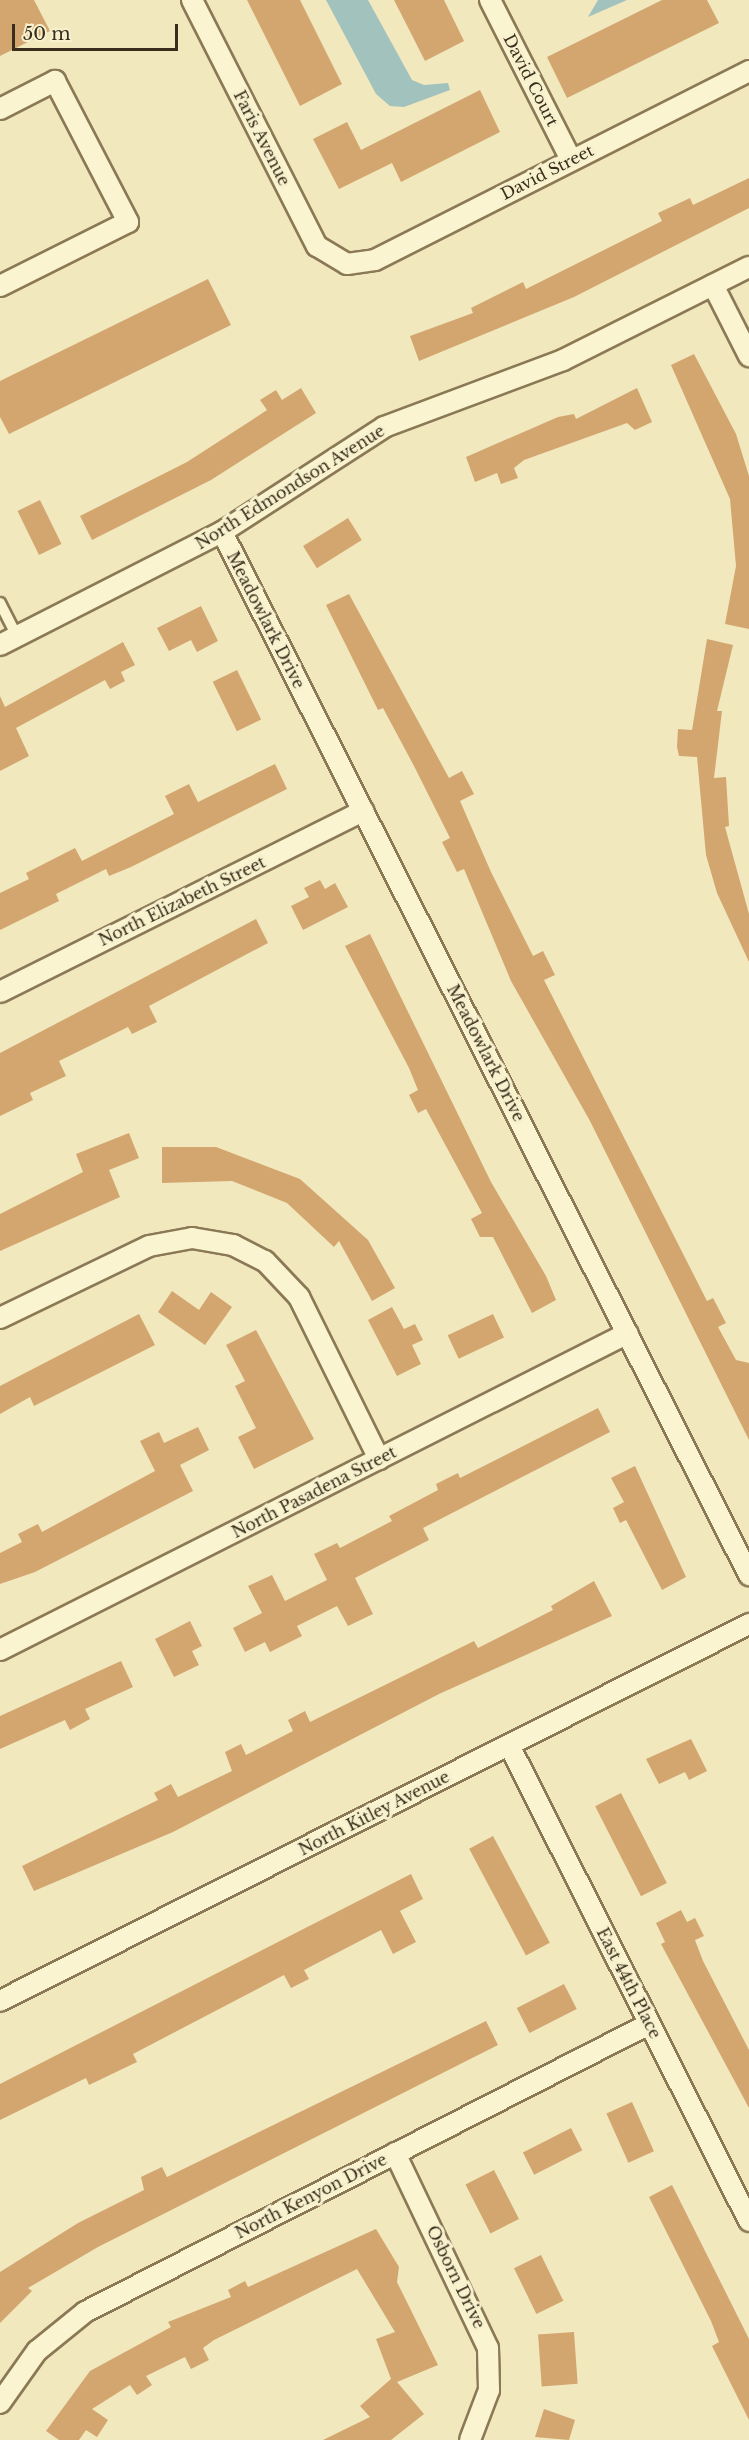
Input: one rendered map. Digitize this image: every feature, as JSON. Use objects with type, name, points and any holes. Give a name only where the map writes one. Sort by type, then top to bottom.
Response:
[{"type":"street","name":"Faris Avenue","points":[[192,0],[317,246],[343,264]]},
{"type":"street","name":"David Court","points":[[490,0],[571,160]]},
{"type":"street","name":"David Street","points":[[343,264],[375,260],[749,71]]},
{"type":"street","points":[[0,109],[55,81],[128,222],[0,286]]},
{"type":"street","name":"North Edmondson Avenue","points":[[8,641],[222,532],[384,427],[562,360],[749,267]]},
{"type":"street","points":[[713,285],[749,356]]},
{"type":"street","name":"Meadowlark Drive","points":[[222,532],[749,1575]]},
{"type":"street","name":"North Elizabeth Street","points":[[0,992],[363,811]]},
{"type":"street","points":[[0,1318],[149,1246],[192,1238],[233,1245],[265,1261],[299,1297],[379,1459]]},
{"type":"street","name":"North Pasadena Street","points":[[0,1650],[628,1333]]},
{"type":"street","name":"North Kitley Avenue","points":[[0,2001],[749,1624]]},
{"type":"street","name":"East 44th Place","points":[[509,1745],[749,2221]]},
{"type":"street","name":"North Kenyon Drive","points":[[0,2403],[37,2351],[85,2312],[649,2024]]},
{"type":"street","name":"Osborn Drive","points":[[395,2153],[488,2348],[489,2390],[470,2440]]},
{"type":"lane","points":[[0,603],[8,641]]},
{"type":"water","points":[[326,0],[368,0],[412,80],[424,85],[448,83],[450,90],[404,107],[390,106],[376,94]]},
{"type":"water","points":[[598,0],[627,0],[588,17]]},
{"type":"building","points":[[0,0],[34,0],[50,31],[0,56]]},
{"type":"building","points":[[247,0],[300,0],[342,84],[300,106]]},
{"type":"building","points":[[394,0],[444,0],[464,41],[425,61]]},
{"type":"building","points":[[662,0],[707,0],[719,23],[567,98],[547,57]]},
{"type":"building","points":[[480,90],[500,132],[401,182],[392,163],[339,189],[313,139],[347,122],[361,150]]},
{"type":"building","points":[[749,178],[749,208],[574,297],[419,361],[410,336],[473,313],[471,308],[523,282],[526,289],[662,221],[658,213],[690,198],[693,205]]},
{"type":"building","points":[[208,279],[231,325],[9,434],[0,417],[0,381]]},
{"type":"building","points":[[694,354],[736,434],[749,476],[749,629],[725,624],[736,566],[730,499],[671,365]]},
{"type":"building","points":[[301,388],[316,413],[211,480],[92,540],[80,516],[187,462],[267,410],[260,400],[276,390],[282,400]]},
{"type":"building","points":[[637,388],[652,422],[635,430],[627,423],[524,460],[514,468],[518,478],[501,484],[497,473],[475,482],[466,457],[558,417],[574,414],[576,419]]},
{"type":"building","points":[[40,500],[61,544],[39,555],[18,511]]},
{"type":"building","points":[[348,518],[362,540],[317,568],[303,546]]},
{"type":"building","points":[[349,594],[449,778],[462,771],[474,794],[460,801],[491,872],[533,956],[543,951],[555,975],[544,980],[707,1301],[713,1298],[726,1323],[718,1327],[736,1360],[749,1363],[749,1440],[590,1121],[511,981],[464,869],[457,872],[442,842],[450,838],[414,766],[383,708],[378,710],[326,605]]},
{"type":"building","points":[[201,606],[218,641],[197,652],[191,640],[169,651],[157,628]]},
{"type":"building","points":[[707,639],[733,645],[717,711],[722,711],[714,778],[726,777],[729,826],[725,827],[749,914],[749,962],[717,893],[706,855],[697,757],[679,756],[677,747],[678,729],[692,730]]},
{"type":"building","points":[[123,642],[135,665],[121,672],[125,681],[110,689],[105,680],[16,728],[29,756],[0,771],[0,696],[5,707]]},
{"type":"building","points":[[237,670],[261,719],[237,731],[213,682]]},
{"type":"building","points":[[275,764],[287,789],[131,867],[109,876],[106,869],[56,894],[59,901],[0,930],[0,893],[29,879],[26,873],[75,848],[82,861],[174,814],[165,796],[189,784],[198,802]]},
{"type":"building","points":[[320,880],[325,889],[335,883],[348,907],[303,930],[291,906],[309,897],[304,888]]},
{"type":"building","points":[[256,919],[268,943],[149,1006],[157,1022],[132,1034],[128,1027],[59,1061],[66,1076],[30,1093],[33,1100],[0,1116],[0,1053]]},
{"type":"building","points":[[370,934],[491,1182],[546,1276],[556,1300],[532,1313],[493,1237],[480,1237],[471,1219],[482,1213],[426,1109],[418,1113],[409,1095],[418,1090],[409,1068],[345,946]]},
{"type":"building","points":[[129,1133],[139,1158],[109,1170],[120,1197],[0,1251],[0,1214],[83,1172],[76,1154]]},
{"type":"building","points":[[162,1147],[216,1147],[300,1179],[368,1240],[395,1288],[372,1301],[339,1241],[334,1247],[287,1203],[232,1181],[162,1183]]},
{"type":"building","points":[[172,1291],[199,1310],[211,1292],[232,1307],[205,1345],[158,1312]]},
{"type":"building","points":[[392,1307],[404,1329],[415,1324],[423,1340],[412,1345],[421,1364],[397,1376],[368,1320]]},
{"type":"building","points":[[139,1314],[155,1345],[34,1406],[30,1397],[0,1414],[0,1386]]},
{"type":"building","points":[[493,1314],[504,1338],[459,1359],[448,1335]]},
{"type":"building","points":[[256,1330],[314,1439],[254,1469],[238,1437],[256,1428],[235,1386],[245,1381],[226,1345]]},
{"type":"building","points":[[598,1408],[610,1432],[423,1528],[429,1540],[355,1578],[373,1614],[348,1626],[337,1606],[297,1626],[302,1636],[270,1652],[265,1642],[245,1652],[233,1628],[262,1613],[248,1586],[272,1575],[285,1601],[327,1580],[314,1554],[337,1543],[340,1548],[392,1521],[389,1516],[438,1490],[436,1484],[458,1473],[460,1478]]},
{"type":"building","points":[[198,1427],[209,1450],[180,1465],[193,1491],[35,1572],[0,1584],[0,1553],[22,1542],[18,1534],[38,1524],[42,1532],[155,1471],[140,1441],[159,1432],[164,1443]]},
{"type":"building","points":[[635,1466],[686,1577],[662,1590],[626,1520],[620,1523],[613,1508],[624,1502],[611,1478]]},
{"type":"building","points":[[594,1581],[612,1616],[439,1694],[173,1832],[34,1891],[22,1866],[158,1800],[154,1793],[171,1784],[178,1797],[232,1771],[225,1752],[241,1744],[246,1755],[293,1731],[288,1720],[305,1711],[310,1722],[474,1641],[478,1648],[553,1610],[551,1606]]},
{"type":"building","points":[[190,1621],[202,1646],[192,1651],[199,1665],[174,1677],[155,1639]]},
{"type":"building","points":[[121,1661],[133,1687],[85,1709],[90,1719],[70,1730],[65,1720],[0,1749],[0,1716]]},
{"type":"building","points":[[691,1739],[707,1771],[689,1780],[685,1772],[659,1784],[646,1759]]},
{"type":"building","points":[[621,1793],[667,1883],[641,1896],[595,1806]]},
{"type":"building","points":[[493,1836],[550,1943],[526,1956],[469,1849]]},
{"type":"building","points":[[411,1874],[423,1899],[400,1911],[416,1942],[393,1954],[381,1930],[304,1970],[309,1979],[291,1988],[284,1975],[133,2054],[137,2062],[89,2085],[86,2078],[0,2120],[0,2084]]},
{"type":"building","points":[[681,1910],[687,1922],[695,1918],[704,1936],[695,1940],[703,1961],[749,2050],[749,2108],[661,1944],[665,1942],[656,1923]]},
{"type":"building","points":[[564,1984],[577,2009],[529,2033],[517,2008]]},
{"type":"building","points":[[486,2021],[498,2045],[98,2247],[28,2288],[32,2291],[0,2323],[0,2272],[78,2223],[144,2190],[141,2177],[162,2167],[167,2177]]},
{"type":"building","points":[[632,2102],[654,2151],[628,2163],[606,2113]]},
{"type":"building","points":[[571,2128],[582,2150],[534,2175],[523,2153]]},
{"type":"building","points":[[494,2170],[519,2219],[490,2234],[465,2185]]},
{"type":"building","points":[[672,2185],[749,2339],[749,2420],[712,2346],[719,2342],[711,2321],[649,2197]]},
{"type":"building","points":[[376,2229],[399,2267],[397,2282],[438,2365],[397,2382],[424,2414],[391,2440],[323,2440],[370,2417],[360,2406],[391,2379],[376,2339],[395,2332],[357,2269],[214,2340],[203,2348],[209,2360],[191,2369],[185,2357],[146,2376],[152,2385],[137,2395],[130,2385],[92,2409],[108,2420],[97,2437],[86,2430],[79,2440],[59,2440],[46,2431],[90,2371],[171,2327],[168,2322],[231,2297],[228,2290],[245,2281],[248,2287]]},
{"type":"building","points":[[541,2255],[563,2301],[536,2314],[514,2268]]},
{"type":"building","points":[[574,2332],[578,2384],[542,2386],[538,2335]]},
{"type":"building","points":[[544,2409],[575,2420],[569,2440],[535,2437]]}]
